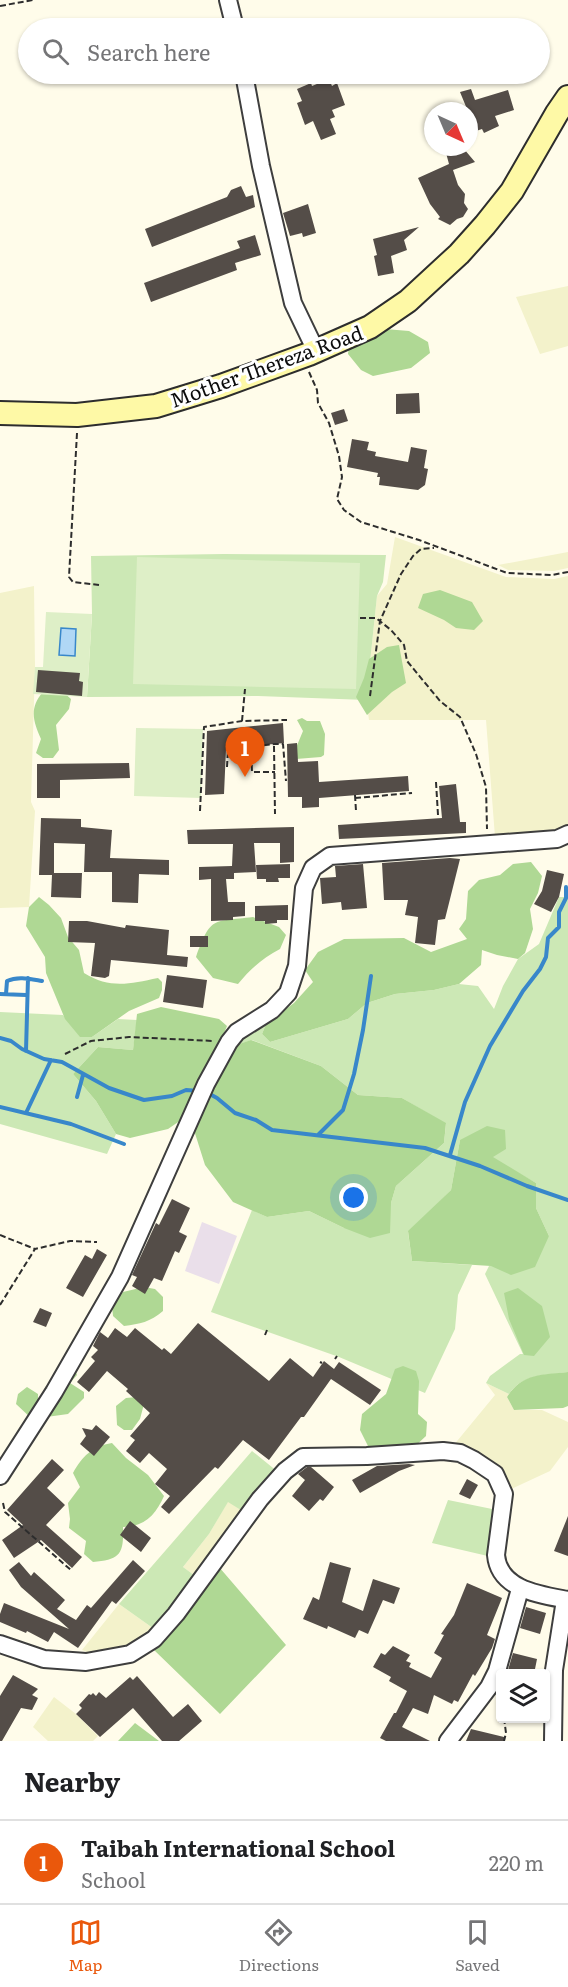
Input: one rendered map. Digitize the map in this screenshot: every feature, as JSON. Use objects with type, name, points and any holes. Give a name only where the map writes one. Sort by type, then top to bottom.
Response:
[{"type":"street","points":[[228,0],[232,18]]},
{"type":"street","points":[[245,84],[292,303],[313,352]]},
{"type":"street","name":"Mother Thereza Road","points":[[0,413],[78,415],[156,406],[191,397],[313,352],[381,321],[408,301],[459,254],[512,191],[568,97]]},
{"type":"street","points":[[0,1476],[54,1392],[120,1277],[206,1084],[229,1042],[237,1032],[272,1010],[288,993],[297,966],[304,888],[313,868],[330,856],[557,839],[568,834]]},
{"type":"street","points":[[0,1644],[44,1659],[86,1662],[130,1654],[154,1639],[176,1614],[260,1499],[296,1461],[308,1456],[367,1456],[443,1451],[460,1453],[495,1474],[504,1494],[496,1562],[503,1574],[520,1589],[567,1600],[554,1670],[553,1741]]},
{"type":"street","points":[[448,1741],[489,1687],[497,1671],[520,1589]]},
{"type":"path","points":[[0,6],[33,0]]},
{"type":"path","points":[[313,352],[309,375],[317,390],[318,403],[329,423],[339,456],[342,477],[337,499],[344,510],[361,522],[507,573],[552,575],[568,572]]},
{"type":"path","points":[[78,415],[69,577],[73,582],[99,585]]},
{"type":"path","points":[[370,696],[380,621],[401,574],[413,556],[421,549],[437,548]]},
{"type":"path","points":[[360,618],[376,618],[391,630],[404,645],[407,661],[440,701],[460,717],[486,788],[487,844]]},
{"type":"path","points":[[242,721],[245,689]]},
{"type":"path","points":[[200,811],[204,727],[242,721],[287,720]]},
{"type":"path","points":[[227,767],[228,749],[284,744],[286,781]]},
{"type":"path","points":[[251,746],[252,772],[275,771]]},
{"type":"path","points":[[274,746],[275,814]]},
{"type":"path","points":[[436,783],[438,815]]},
{"type":"path","points":[[356,811],[355,796],[412,793]]},
{"type":"path","points":[[65,1054],[91,1041],[129,1037],[229,1042]]},
{"type":"path","points":[[0,1235],[35,1249],[70,1241],[97,1242]]},
{"type":"path","points":[[0,1305],[35,1249]]},
{"type":"path","points":[[265,1335],[267,1330]]},
{"type":"path","points":[[3,1503],[5,1512],[72,1571]]},
{"type":"path","points":[[504,1741],[505,1723]]},
{"type":"shaded area","points":[[202,1222],[237,1236],[219,1284],[185,1271]]},
{"type":"green space","points":[[568,286],[568,346],[540,354],[516,297]]},
{"type":"green space","points":[[385,329],[409,331],[428,342],[430,353],[411,368],[373,376],[361,370],[348,354],[349,345]]},
{"type":"green space","points":[[395,537],[506,577],[554,579],[568,576],[568,826],[565,828],[553,834],[495,837],[486,720],[369,720],[366,700],[377,596],[387,584]]},
{"type":"green space","points":[[568,552],[568,568],[554,571],[508,570],[498,565]]},
{"type":"green space","points":[[386,555],[383,582],[377,596],[366,700],[258,696],[87,697],[92,614],[91,556]]},
{"type":"green space","points":[[137,557],[360,563],[356,689],[133,684]]},
{"type":"green space","points":[[34,586],[35,667],[31,802],[35,811],[29,907],[0,908],[0,593]]},
{"type":"green space","points":[[440,590],[472,602],[483,621],[474,630],[456,628],[418,608],[423,594]]},
{"type":"green space","points":[[46,612],[92,614],[87,697],[33,694],[35,667],[43,667]]},
{"type":"green space","points":[[399,645],[406,683],[392,692],[367,715],[356,697],[369,659],[387,647]]},
{"type":"green space","points":[[61,690],[71,699],[69,709],[56,725],[59,750],[53,758],[43,758],[36,753],[41,739],[34,720],[34,709],[43,692]]},
{"type":"green space","points":[[302,718],[307,721],[320,721],[325,734],[324,755],[321,757],[296,759],[293,755],[303,731],[297,720]]},
{"type":"green space","points":[[136,728],[203,729],[201,798],[134,796]]},
{"type":"green space","points":[[531,862],[542,876],[538,893],[530,909],[533,929],[525,953],[518,959],[482,950],[481,965],[459,984],[434,990],[395,994],[367,1003],[348,1019],[270,1042],[262,1034],[266,1024],[294,1003],[313,982],[305,970],[318,952],[344,939],[404,938],[431,952],[467,939],[459,929],[466,919],[468,891],[479,880],[500,875],[513,864]]},
{"type":"green space","points":[[39,897],[61,918],[68,937],[79,950],[84,973],[102,981],[120,984],[158,978],[162,982],[159,998],[129,1011],[92,1037],[80,1037],[65,1019],[46,973],[45,957],[26,926],[29,907]]},
{"type":"green space","points":[[559,897],[568,897],[568,1372],[528,1379],[514,1387],[509,1394],[486,1383],[490,1376],[523,1354],[485,1274],[489,1266],[549,1236],[536,1208],[536,1183],[460,1140],[451,1190],[408,1232],[412,1261],[472,1265],[458,1295],[455,1329],[425,1393],[339,1357],[211,1312],[252,1210],[267,1217],[309,1211],[344,1228],[391,1203],[396,1186],[444,1143],[446,1124],[402,1098],[358,1095],[321,1066],[252,1040],[233,1046],[261,1024],[266,1024],[262,1034],[270,1042],[348,1019],[367,1003],[395,994],[434,990],[459,984],[478,986],[494,1009],[503,986],[518,959],[539,944]]},
{"type":"green space","points":[[253,917],[279,927],[286,935],[280,949],[257,964],[238,984],[213,978],[196,957],[205,934],[221,921]]},
{"type":"green space","points":[[161,1007],[219,1019],[227,1026],[184,1118],[168,1129],[130,1138],[116,1134],[96,1101],[73,1074],[98,1047],[133,1050],[137,1014]]},
{"type":"green space","points":[[0,1012],[63,1015],[81,1037],[92,1037],[118,1019],[137,1020],[133,1050],[98,1047],[73,1074],[96,1101],[116,1134],[107,1154],[0,1124]]},
{"type":"green space","points":[[251,1040],[321,1066],[358,1095],[402,1098],[446,1123],[444,1143],[396,1186],[391,1203],[390,1233],[370,1238],[309,1211],[267,1217],[233,1202],[205,1165],[193,1127],[233,1046]]},
{"type":"green space","points":[[487,1126],[505,1130],[506,1149],[493,1157],[536,1183],[536,1208],[549,1236],[535,1267],[511,1275],[491,1266],[412,1261],[408,1231],[451,1190],[460,1140]]},
{"type":"green space","points":[[144,1287],[155,1289],[163,1297],[163,1311],[145,1322],[124,1326],[113,1316],[112,1306],[123,1292]]},
{"type":"green space","points":[[518,1288],[542,1306],[550,1337],[534,1356],[524,1355],[509,1319],[504,1293]]},
{"type":"green space","points":[[403,1366],[416,1371],[419,1381],[418,1414],[427,1422],[426,1436],[412,1449],[384,1453],[368,1446],[360,1430],[362,1414],[386,1394],[395,1369]]},
{"type":"green space","points":[[75,1369],[77,1375],[70,1383],[84,1392],[84,1398],[68,1414],[32,1419],[16,1404],[18,1394],[27,1387],[38,1394],[38,1409]]},
{"type":"green space","points":[[568,1372],[568,1406],[514,1410],[507,1397],[519,1383],[541,1375]]},
{"type":"green space","points":[[486,1383],[509,1394],[507,1397],[514,1410],[542,1410],[568,1422],[568,1447],[550,1471],[507,1491],[453,1446],[495,1395]]},
{"type":"green space","points":[[137,1397],[144,1404],[140,1419],[132,1430],[124,1430],[117,1425],[116,1406],[126,1398]]},
{"type":"green space","points":[[112,1443],[126,1458],[148,1475],[164,1496],[153,1514],[144,1522],[123,1527],[123,1544],[115,1557],[93,1562],[84,1554],[86,1541],[69,1528],[68,1503],[80,1487],[73,1473],[80,1462],[93,1450]]},
{"type":"green space","points":[[252,1451],[278,1472],[244,1512],[228,1502],[209,1534],[183,1567],[198,1578],[157,1631],[119,1604]]},
{"type":"green space","points":[[448,1500],[497,1510],[492,1557],[432,1543]]},
{"type":"green space","points":[[228,1501],[244,1512],[198,1578],[183,1567],[209,1534]]},
{"type":"green space","points":[[219,1567],[286,1645],[220,1714],[153,1649]]},
{"type":"green space","points":[[119,1604],[157,1631],[128,1651],[97,1656],[82,1650]]},
{"type":"green space","points":[[54,1697],[76,1714],[98,1736],[93,1741],[48,1741],[33,1727]]},
{"type":"green space","points":[[135,1723],[159,1741],[118,1741]]},
{"type":"water","points":[[61,628],[76,629],[75,656],[59,655]]},
{"type":"building","points":[[309,84],[312,86],[337,84],[345,105],[332,110],[335,117],[330,119],[336,134],[321,140],[313,121],[305,125],[297,103],[302,101],[297,89]]},
{"type":"building","points":[[471,89],[475,100],[508,90],[514,110],[495,116],[499,126],[484,133],[482,129],[478,130],[478,102],[464,102],[460,92]]},
{"type":"building","points":[[447,156],[470,156],[475,162],[453,170],[458,185],[465,194],[464,203],[468,209],[463,217],[450,225],[438,219],[440,217],[430,204],[418,178],[449,164]]},
{"type":"building","points":[[241,186],[246,197],[253,195],[255,207],[152,247],[145,229],[227,197],[231,190]]},
{"type":"building","points":[[308,204],[316,233],[303,237],[302,233],[290,236],[283,213]]},
{"type":"building","points":[[419,227],[404,240],[407,250],[391,256],[394,273],[378,276],[374,256],[377,255],[373,239]]},
{"type":"building","points":[[255,235],[261,255],[235,263],[237,270],[151,302],[144,283],[240,248],[237,241]]},
{"type":"building","points":[[419,393],[420,413],[396,414],[396,394]]},
{"type":"building","points":[[344,409],[348,421],[335,425],[331,413]]},
{"type":"building","points":[[352,439],[369,442],[367,450],[376,452],[375,456],[408,462],[411,447],[427,450],[424,468],[428,469],[425,485],[418,490],[379,485],[378,473],[347,467]]},
{"type":"building","points":[[38,670],[80,673],[79,681],[83,682],[82,696],[36,692]]},
{"type":"building","points":[[283,723],[284,743],[226,749],[224,794],[205,795],[207,731]]},
{"type":"building","points":[[297,743],[298,762],[318,761],[319,782],[408,776],[409,791],[319,798],[319,807],[302,808],[302,797],[288,797],[287,744]]},
{"type":"building","points":[[129,763],[130,778],[60,780],[60,798],[37,798],[37,764]]},
{"type":"building","points":[[456,784],[460,822],[466,822],[466,833],[339,839],[338,825],[442,818],[439,786]]},
{"type":"building","points":[[41,818],[81,819],[81,827],[112,830],[110,858],[169,860],[169,875],[139,874],[138,903],[112,902],[112,872],[84,872],[85,844],[54,843],[54,873],[82,873],[81,898],[51,897],[52,875],[39,875]]},
{"type":"building","points":[[294,827],[294,862],[280,863],[280,843],[254,843],[256,872],[234,873],[234,879],[226,879],[228,902],[245,902],[245,916],[233,917],[233,920],[211,921],[211,879],[199,880],[199,867],[232,866],[233,844],[188,844],[187,830]]},
{"type":"building","points":[[460,859],[445,919],[438,920],[435,945],[415,943],[418,917],[405,915],[408,900],[384,900],[382,863]]},
{"type":"building","points":[[290,864],[290,878],[278,878],[279,882],[257,879],[256,865]]},
{"type":"building","points":[[363,864],[367,908],[342,910],[341,902],[322,904],[320,878],[336,877],[335,866]]},
{"type":"building","points":[[547,870],[564,874],[559,897],[551,912],[534,904],[542,891]]},
{"type":"building","points":[[288,905],[288,920],[277,920],[277,923],[265,924],[265,921],[255,921],[255,906]]},
{"type":"building","points":[[69,921],[87,921],[125,928],[126,925],[169,930],[167,955],[188,957],[187,967],[111,960],[109,976],[105,978],[91,976],[95,943],[68,942]]},
{"type":"building","points":[[190,936],[208,936],[208,947],[190,947]]},
{"type":"building","points":[[167,975],[207,980],[203,1008],[163,1002]]},
{"type":"building","points":[[172,1199],[190,1208],[179,1232],[187,1236],[179,1253],[175,1251],[162,1281],[154,1278],[145,1294],[132,1286],[137,1277],[132,1275],[156,1223],[159,1225]]},
{"type":"building","points":[[97,1249],[107,1255],[83,1297],[66,1288],[85,1255],[92,1259]]},
{"type":"building","points":[[40,1308],[52,1313],[46,1327],[33,1322]]},
{"type":"building","points":[[198,1323],[269,1381],[290,1358],[313,1377],[324,1361],[334,1369],[339,1362],[381,1390],[370,1405],[331,1379],[269,1460],[243,1440],[218,1469],[215,1467],[169,1514],[161,1507],[170,1496],[155,1484],[167,1469],[149,1453],[140,1463],[126,1451],[135,1440],[130,1436],[150,1413],[107,1371],[89,1392],[77,1382],[95,1361],[91,1357],[98,1350],[93,1346],[100,1332],[108,1338],[115,1328],[127,1337],[135,1328],[162,1350],[164,1348],[171,1354]]},
{"type":"building","points":[[96,1425],[110,1437],[94,1456],[80,1444],[86,1436],[82,1428],[92,1430]]},
{"type":"building","points":[[52,1459],[64,1470],[47,1488],[65,1505],[46,1525],[82,1557],[72,1568],[41,1540],[14,1558],[2,1540],[23,1525],[7,1510]]},
{"type":"building","points":[[415,1465],[399,1471],[360,1493],[352,1480],[377,1466]]},
{"type":"building","points":[[307,1467],[311,1467],[334,1487],[323,1501],[320,1499],[309,1511],[292,1496],[305,1480],[298,1474]]},
{"type":"building","points":[[467,1479],[478,1485],[470,1499],[459,1494]]},
{"type":"building","points":[[568,1516],[568,1556],[554,1551]]},
{"type":"building","points":[[130,1521],[151,1538],[141,1552],[120,1535]]},
{"type":"building","points":[[133,1560],[145,1571],[116,1604],[112,1601],[78,1648],[54,1632],[48,1642],[27,1631],[26,1633],[0,1622],[4,1603],[69,1629],[21,1587],[9,1570],[19,1562],[31,1576],[34,1572],[65,1600],[57,1609],[76,1620],[87,1605],[91,1608]]},
{"type":"building","points":[[330,1562],[351,1568],[342,1602],[363,1611],[373,1579],[400,1588],[394,1604],[383,1600],[368,1634],[359,1630],[355,1638],[328,1626],[327,1629],[303,1619],[313,1597],[319,1600]]},
{"type":"building","points":[[467,1583],[502,1598],[487,1635],[495,1639],[492,1648],[475,1676],[473,1674],[458,1702],[454,1700],[452,1704],[434,1695],[428,1714],[413,1708],[402,1727],[430,1741],[386,1741],[380,1738],[407,1691],[389,1681],[391,1677],[373,1667],[381,1653],[385,1655],[393,1646],[410,1655],[406,1661],[411,1663],[409,1667],[431,1678],[442,1658],[434,1653],[444,1635],[441,1634],[454,1615]]},
{"type":"building","points":[[526,1607],[546,1613],[540,1634],[520,1628]]},
{"type":"building","points":[[513,1653],[537,1659],[535,1669],[508,1669]]},
{"type":"building","points":[[13,1675],[38,1689],[32,1695],[38,1698],[32,1710],[21,1708],[0,1741],[0,1696]]},
{"type":"building","points":[[137,1676],[173,1717],[188,1704],[202,1721],[179,1741],[162,1741],[133,1708],[100,1737],[76,1714],[82,1708],[79,1705],[89,1694],[93,1693],[96,1696],[99,1692],[106,1698],[130,1677],[133,1680]]},
{"type":"building","points":[[471,1729],[504,1737],[504,1741],[466,1741]]},
{"type":"waterway","points":[[450,1155],[465,1102],[490,1046],[523,991],[540,969],[546,957],[548,938],[559,927],[559,912],[566,898],[566,887]]},
{"type":"waterway","points":[[318,1135],[343,1110],[354,1074],[371,976]]},
{"type":"waterway","points":[[6,994],[7,981],[11,979],[24,978],[42,981]]},
{"type":"waterway","points":[[26,1051],[28,978]]},
{"type":"waterway","points":[[0,994],[26,995]]},
{"type":"waterway","points":[[0,1038],[11,1041],[44,1059],[62,1062],[109,1088],[144,1100],[172,1096],[186,1090],[199,1091]]},
{"type":"waterway","points":[[26,1113],[51,1060]]},
{"type":"waterway","points":[[77,1097],[83,1075]]},
{"type":"waterway","points":[[206,1092],[235,1113],[256,1120],[272,1130],[425,1148],[480,1166],[568,1200]]},
{"type":"waterway","points":[[0,1107],[71,1124],[124,1144]]},
{"type":"place","name":"Taibah International School","points":[[245,777]]}]
